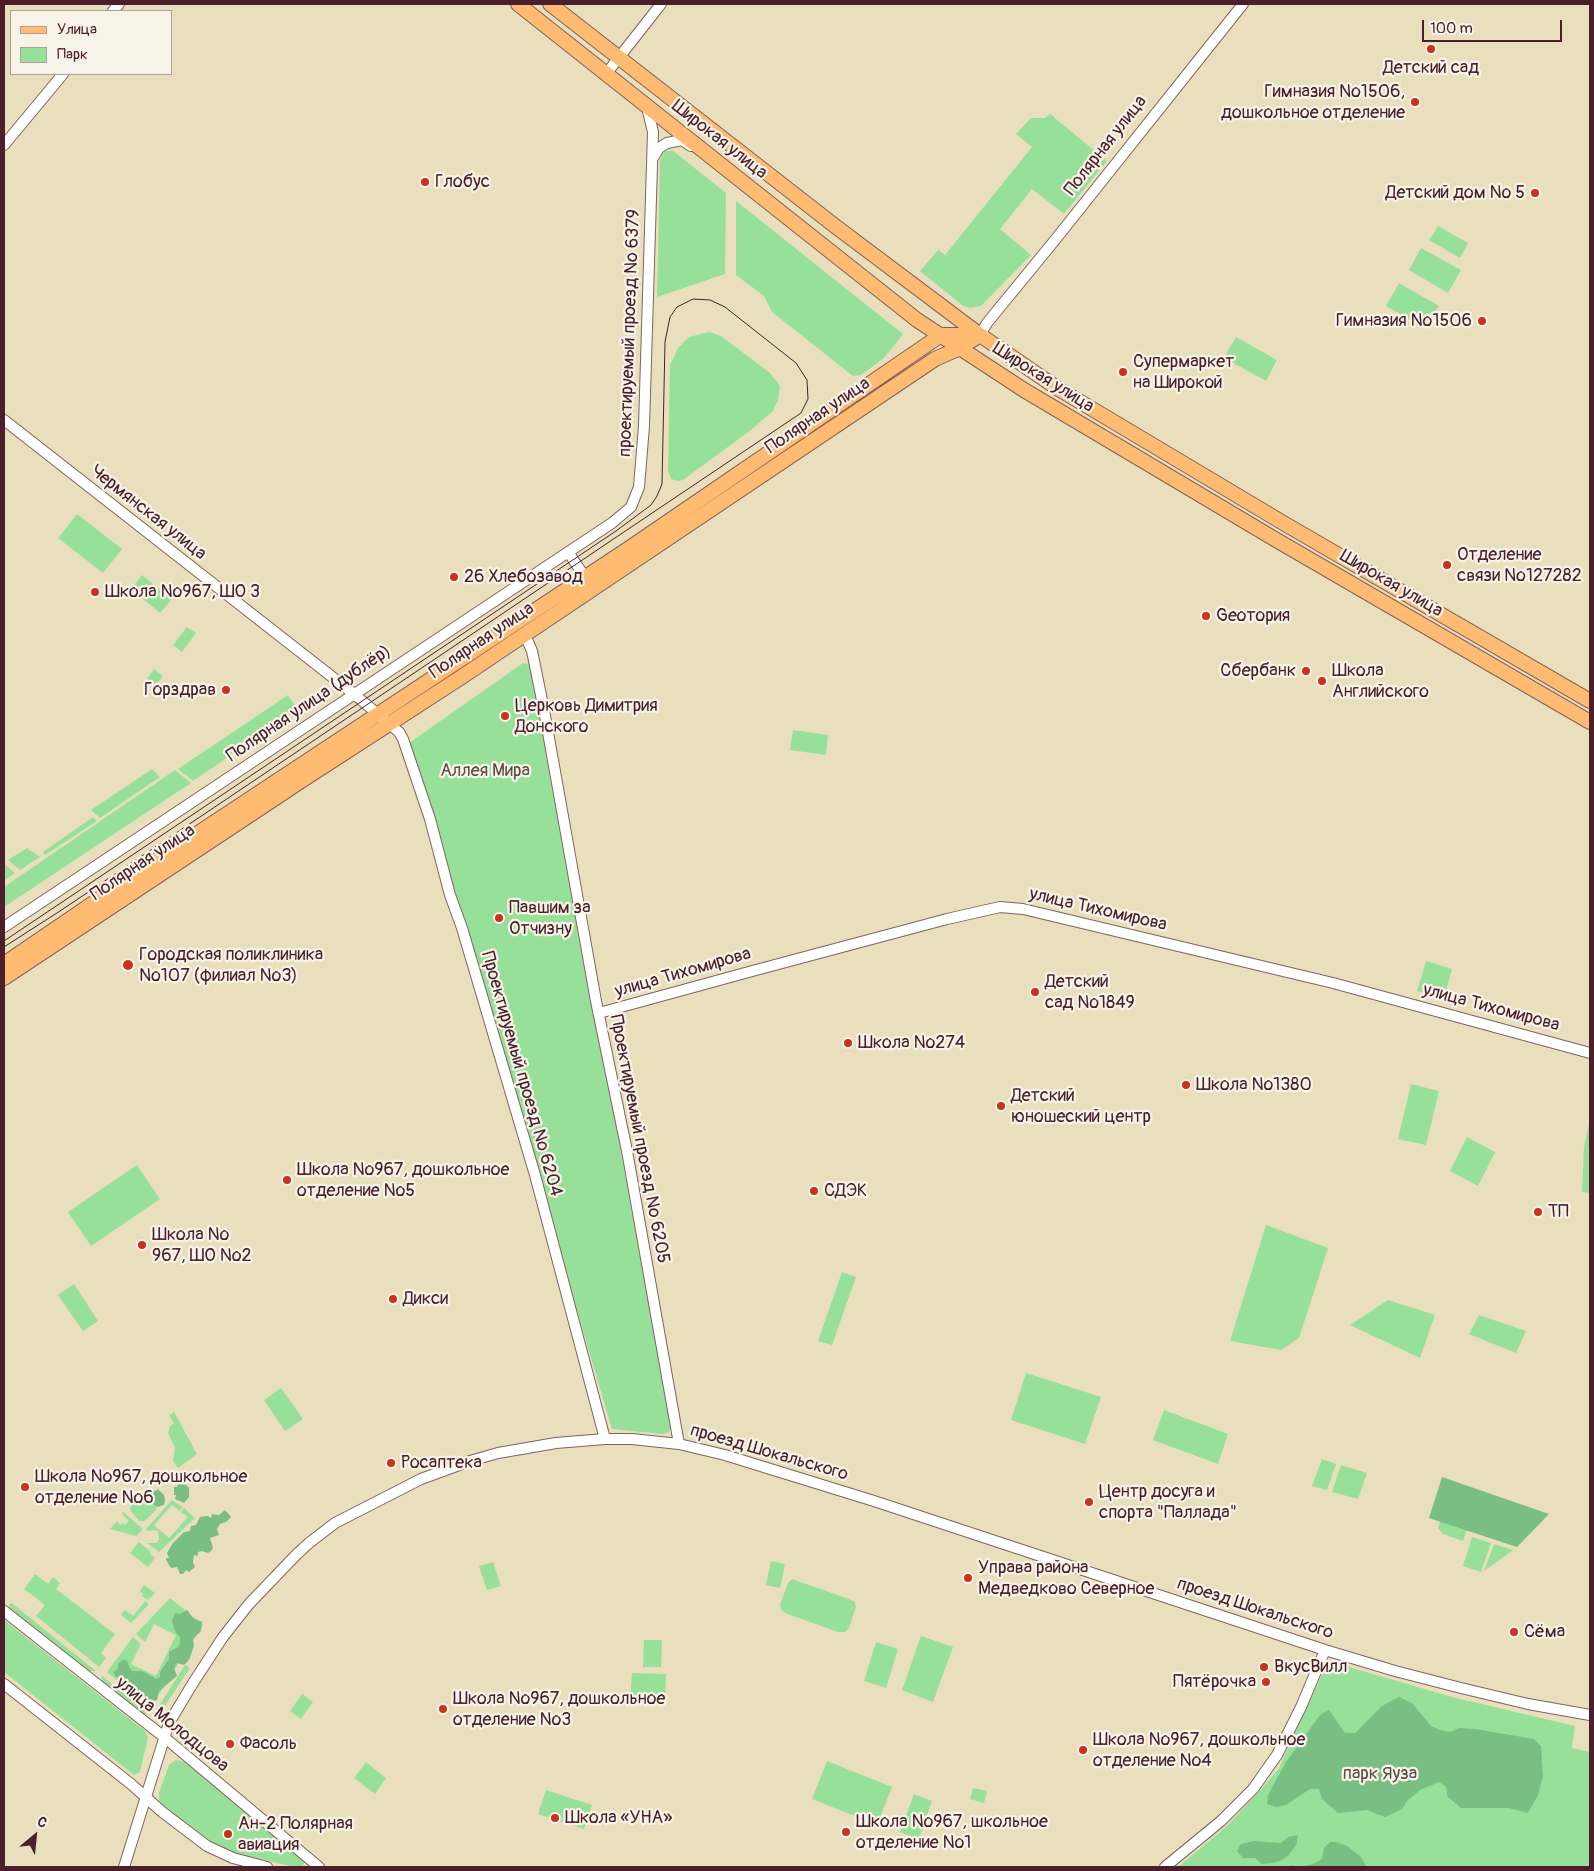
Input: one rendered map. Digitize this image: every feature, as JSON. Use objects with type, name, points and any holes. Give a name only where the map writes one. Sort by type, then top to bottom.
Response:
[{"type":"main road","name":"Широкая улица","points":[[518,4],[917,320],[1024,390],[1590,722]]},
{"type":"main road","name":"Широкая улица","points":[[550,4],[834,226],[980,335],[1057,388],[1590,701]]},
{"type":"main road","points":[[941,335],[980,335]]},
{"type":"main road","name":"Полярная улица","points":[[4,964],[127,880],[585,577],[941,335]]},
{"type":"main road","name":"Полярная улица","points":[[4,978],[525,635],[935,359],[960,348],[980,335]]},
{"type":"street","points":[[606,74],[661,4]]},
{"type":"street","name":"Полярная улица","points":[[980,335],[1243,4]]},
{"type":"street","points":[[4,145],[62,75]]},
{"type":"street","name":"проектируемый проезд № 6379","points":[[631,507],[639,488],[644,426],[653,132],[647,107]]},
{"type":"street","points":[[652,159],[658,148],[667,143],[682,140],[706,154]]},
{"type":"street","name":"Чермянская улица","points":[[4,420],[391,724]]},
{"type":"street","name":"Полярная улица (дублёр)","points":[[4,928],[612,523],[631,507]]},
{"type":"street","points":[[568,552],[585,577]]},
{"type":"street","points":[[1396,609],[1402,610],[1408,606],[1409,599],[1405,593]]},
{"type":"street","points":[[1444,636],[1439,631],[1440,624],[1445,620],[1452,621]]},
{"type":"street","name":"Проектируемый проезд № 6205","points":[[525,635],[532,651],[544,710],[598,1014],[626,1151],[679,1444]]},
{"type":"street","name":"Проектируемый проезд № 6204","points":[[391,724],[403,739],[430,818],[450,894],[462,928],[534,1175],[605,1439]]},
{"type":"street","name":"улица Тихомирова","points":[[598,1014],[756,970],[1000,907],[1023,908],[1333,983],[1590,1053]]},
{"type":"street","name":"проезд Шокальского","points":[[124,1867],[169,1723],[193,1683],[239,1615],[296,1555],[322,1532],[376,1501],[411,1484],[470,1461],[519,1449],[556,1443],[632,1439],[679,1444],[725,1454],[846,1491],[1325,1650],[1395,1671],[1486,1694],[1590,1715]]},
{"type":"street","name":"улица Молодцова","points":[[4,1611],[164,1737],[319,1867]]},
{"type":"street","points":[[1165,1867],[1221,1822],[1253,1789],[1278,1755],[1325,1650]]},
{"type":"street","points":[[4,1684],[207,1846],[233,1858],[267,1867]]},
{"type":"street","points":[[305,1856],[307,1860],[306,1867]]},
{"type":"green space","points":[[1050,114],[1107,161],[1064,214],[1032,189],[1000,229],[1031,255],[981,306],[970,308],[962,305],[920,271],[938,250],[945,255],[1032,147],[1016,134],[1031,118],[1045,118]]},
{"type":"green space","points":[[672,150],[726,193],[725,274],[657,297],[660,160],[664,152]]},
{"type":"green space","points":[[736,201],[903,334],[884,358],[861,375],[853,376],[772,312],[764,296],[736,275]]},
{"type":"green space","points":[[1438,226],[1468,243],[1460,258],[1429,240]]},
{"type":"green space","points":[[1421,248],[1461,270],[1448,293],[1409,270]]},
{"type":"green space","points":[[1399,283],[1439,306],[1426,328],[1386,306]]},
{"type":"green space","points":[[709,332],[721,336],[770,373],[780,386],[778,400],[773,411],[751,430],[683,480],[678,481],[671,479],[668,471],[670,365],[678,348],[689,337]]},
{"type":"green space","points":[[1236,337],[1277,360],[1266,381],[1224,358]]},
{"type":"green space","points":[[77,514],[122,549],[103,573],[58,538]]},
{"type":"green space","points":[[142,575],[172,599],[160,613],[131,589]]},
{"type":"green space","points":[[187,627],[196,633],[182,652],[173,645]]},
{"type":"green space","name":"Аллея Мира","points":[[523,663],[531,665],[533,672],[671,1426],[669,1432],[663,1434],[612,1429],[409,743]]},
{"type":"green space","points":[[154,669],[163,676],[156,685],[147,679]]},
{"type":"green space","points":[[288,695],[298,710],[193,781],[178,769]]},
{"type":"green space","points":[[793,730],[828,735],[826,755],[790,750]]},
{"type":"green space","points":[[152,769],[160,777],[100,818],[91,810]]},
{"type":"green space","points":[[175,770],[191,783],[4,907],[4,887]]},
{"type":"green space","points":[[93,817],[97,821],[45,855],[43,852]]},
{"type":"green space","points":[[27,848],[40,857],[20,870],[8,860]]},
{"type":"green space","points":[[4,864],[15,873],[4,881]]},
{"type":"green space","points":[[1426,961],[1452,969],[1444,998],[1417,991]]},
{"type":"green space","points":[[1411,1084],[1439,1091],[1426,1145],[1398,1139]]},
{"type":"green space","points":[[1590,1119],[1590,1193],[1582,1192],[1584,1147]]},
{"type":"green space","points":[[1467,1137],[1495,1152],[1478,1186],[1450,1171]]},
{"type":"green space","points":[[137,1165],[160,1199],[91,1246],[68,1212]]},
{"type":"green space","points":[[1266,1225],[1328,1248],[1299,1338],[1281,1350],[1230,1341]]},
{"type":"green space","points":[[842,1272],[856,1277],[832,1345],[818,1341]]},
{"type":"green space","points":[[74,1284],[98,1321],[83,1331],[58,1295]]},
{"type":"green space","points":[[1388,1300],[1435,1315],[1420,1358],[1350,1325]]},
{"type":"green space","points":[[1479,1315],[1526,1331],[1516,1353],[1469,1334]]},
{"type":"green space","points":[[1026,1373],[1101,1397],[1085,1444],[1011,1420]]},
{"type":"green space","points":[[281,1388],[303,1419],[285,1431],[264,1400]]},
{"type":"green space","points":[[1164,1410],[1228,1434],[1218,1464],[1153,1440]]},
{"type":"green space","points":[[174,1412],[197,1454],[178,1468],[173,1461],[175,1448],[168,1433],[170,1426],[174,1423],[169,1415]]},
{"type":"green space","points":[[1322,1459],[1336,1464],[1327,1490],[1312,1486]]},
{"type":"green space","points":[[1341,1465],[1367,1473],[1358,1499],[1332,1492]]},
{"type":"green space","points":[[1442,1477],[1549,1514],[1517,1547],[1429,1518]]},
{"type":"green space","points":[[178,1484],[186,1485],[189,1488],[189,1497],[184,1503],[175,1499],[174,1487],[177,1487]]},
{"type":"green space","points":[[150,1489],[156,1491],[158,1489],[164,1495],[164,1505],[158,1507],[153,1504],[155,1498],[149,1496],[148,1492]]},
{"type":"green space","points":[[147,1494],[154,1495],[157,1505],[156,1510],[144,1521],[139,1521],[130,1510],[131,1506],[137,1499]]},
{"type":"green space","points":[[172,1500],[182,1507],[180,1511],[172,1505],[154,1525],[169,1538],[188,1517],[181,1512],[184,1508],[195,1518],[159,1552],[147,1543],[157,1543],[159,1540],[158,1531],[148,1531],[146,1529]]},
{"type":"green space","points":[[1445,1506],[1472,1514],[1463,1541],[1443,1534],[1438,1528]]},
{"type":"green space","points":[[225,1510],[231,1517],[226,1522],[220,1524],[217,1529],[219,1535],[210,1538],[213,1548],[211,1551],[208,1553],[202,1551],[198,1552],[198,1556],[194,1555],[193,1562],[195,1567],[189,1572],[186,1570],[183,1574],[180,1574],[177,1567],[171,1568],[166,1558],[169,1558],[167,1553],[173,1543],[184,1532],[190,1531],[191,1526],[196,1525],[200,1517],[208,1516],[211,1518],[212,1514],[219,1515]]},
{"type":"green space","points":[[122,1511],[143,1529],[136,1536],[110,1529],[117,1521],[120,1525],[123,1523],[125,1525],[129,1521]]},
{"type":"green space","points":[[1472,1537],[1491,1543],[1481,1572],[1463,1566]]},
{"type":"green space","points":[[139,1542],[155,1558],[148,1567],[130,1553]]},
{"type":"green space","points":[[1494,1544],[1513,1550],[1484,1571]]},
{"type":"green space","points":[[771,1561],[785,1564],[780,1588],[766,1585]]},
{"type":"green space","points":[[493,1562],[501,1586],[487,1590],[479,1566]]},
{"type":"green space","points":[[35,1574],[48,1584],[53,1577],[60,1583],[56,1589],[115,1634],[101,1653],[106,1658],[99,1667],[36,1616],[45,1605],[24,1589]]},
{"type":"green space","points":[[792,1579],[855,1602],[856,1607],[849,1628],[845,1632],[838,1632],[785,1613],[781,1609],[780,1604],[788,1583]]},
{"type":"green space","points":[[144,1585],[155,1593],[148,1600],[142,1596],[143,1594],[140,1591]]},
{"type":"green space","points":[[170,1598],[203,1625],[150,1708],[107,1672],[133,1637],[141,1644],[131,1664],[156,1676],[176,1635],[154,1624],[145,1642],[136,1634]]},
{"type":"green space","points":[[145,1601],[149,1604],[131,1623],[121,1615],[125,1610],[133,1616]]},
{"type":"green space","points":[[11,1603],[96,1671],[88,1671],[10,1608],[9,1605]]},
{"type":"green space","points":[[187,1610],[193,1618],[202,1622],[201,1631],[193,1639],[194,1646],[189,1660],[184,1665],[177,1663],[174,1668],[177,1676],[159,1691],[157,1700],[148,1702],[144,1697],[132,1690],[129,1684],[122,1682],[120,1678],[116,1677],[113,1672],[118,1669],[118,1664],[124,1659],[128,1662],[132,1671],[142,1671],[156,1679],[160,1677],[160,1672],[169,1659],[169,1652],[178,1647],[180,1643],[180,1637],[175,1631],[172,1621],[175,1613],[180,1614]]},
{"type":"green space","points":[[4,1620],[145,1731],[148,1738],[140,1772],[134,1775],[4,1672]]},
{"type":"green space","points":[[921,1636],[953,1647],[933,1702],[902,1690]]},
{"type":"green space","points":[[644,1640],[662,1640],[661,1667],[643,1667]]},
{"type":"green space","points":[[876,1642],[898,1649],[886,1688],[864,1681]]},
{"type":"green space","name":"парк Яуза","points":[[1332,1662],[1452,1697],[1575,1726],[1572,1748],[1590,1752],[1590,1867],[1178,1867],[1227,1826],[1279,1768],[1325,1668]]},
{"type":"green space","points":[[185,1665],[190,1668],[160,1713],[157,1709]]},
{"type":"green space","points":[[632,1673],[666,1674],[665,1703],[630,1701]]},
{"type":"green space","points":[[101,1675],[144,1710],[147,1715],[145,1717],[103,1683]]},
{"type":"green space","points":[[302,1694],[313,1702],[301,1719],[290,1711]]},
{"type":"green space","points":[[1399,1697],[1412,1703],[1431,1726],[1440,1730],[1450,1732],[1459,1728],[1475,1729],[1534,1739],[1541,1746],[1543,1776],[1538,1795],[1528,1813],[1509,1808],[1461,1808],[1448,1797],[1446,1787],[1439,1782],[1420,1790],[1407,1801],[1402,1809],[1385,1817],[1367,1810],[1338,1813],[1322,1799],[1319,1789],[1310,1789],[1286,1805],[1276,1807],[1267,1804],[1268,1795],[1286,1762],[1320,1715],[1329,1710],[1345,1733],[1355,1733],[1382,1706]]},
{"type":"green space","points":[[176,1760],[186,1762],[302,1858],[303,1866],[294,1867],[223,1848],[167,1810],[159,1800],[159,1793],[169,1765]]},
{"type":"green space","points":[[827,1761],[892,1787],[877,1825],[812,1799]]},
{"type":"green space","points":[[366,1762],[386,1778],[375,1794],[354,1778]]},
{"type":"green space","points":[[973,1788],[987,1791],[984,1803],[970,1799]]},
{"type":"green space","points":[[546,1790],[592,1805],[584,1829],[538,1814]]},
{"type":"green space","points":[[914,1794],[932,1801],[919,1839],[900,1832]]},
{"type":"green space","points":[[1298,1835],[1296,1845],[1288,1856],[1278,1862],[1262,1864],[1255,1858],[1243,1858],[1237,1851],[1241,1844],[1254,1841],[1281,1843],[1288,1837]]},
{"type":"green space","points":[[1330,1842],[1337,1842],[1347,1846],[1361,1857],[1366,1866],[1364,1867],[1300,1867],[1313,1864],[1322,1859],[1324,1848]]},
{"type":"tram line","points":[[4,941],[616,531],[651,505],[662,484],[665,342],[670,317],[677,307],[693,299],[710,300],[725,307],[796,363],[807,380],[808,399],[801,413],[4,947]]},
{"type":"place","name":"Детский сад","points":[[1431,49]]},
{"type":"place","name":"Гимназия №1506, дошкольное отделение","points":[[1415,102]]},
{"type":"place","name":"Глобус","points":[[425,182]]},
{"type":"place","name":"Детский дом № 5","points":[[1535,193]]},
{"type":"place","name":"Гимназия №1506","points":[[1482,321]]},
{"type":"place","name":"Супермаркет на Широкой","points":[[1123,372]]},
{"type":"place","name":"Отделение связи №127282","points":[[1447,565]]},
{"type":"place","name":"26 Хлебозавод","points":[[454,577]]},
{"type":"place","name":"Школа №967, ШО 3","points":[[95,592]]},
{"type":"place","name":"Gеотория","points":[[1206,616]]},
{"type":"place","name":"Сбербанк","points":[[1306,671]]},
{"type":"place","name":"Школа Английского","points":[[1322,681]]},
{"type":"place","name":"Горздрав","points":[[226,690]]},
{"type":"place","name":"Церковь Димитрия Донского","points":[[505,716]]},
{"type":"place","name":"Павшим за Отчизну","points":[[499,918]]},
{"type":"place","name":"Городская поликлиника №107 (филиал №3)","points":[[128,965]]},
{"type":"place","name":"Детский сад №1849","points":[[1035,992]]},
{"type":"place","name":"Школа №274","points":[[848,1043]]},
{"type":"place","name":"Школа №1380","points":[[1186,1085]]},
{"type":"place","name":"Детский юношеский центр","points":[[1001,1106]]},
{"type":"place","name":"Школа №967, дошкольное отделение №5","points":[[287,1180]]},
{"type":"place","name":"СДЭК","points":[[814,1191]]},
{"type":"place","name":"ТП","points":[[1538,1212]]},
{"type":"place","name":"Школа № 967, ШО №2","points":[[142,1245]]},
{"type":"place","name":"Дикси","points":[[393,1299]]},
{"type":"place","name":"Росаптека","points":[[391,1463]]},
{"type":"place","name":"Школа №967, дошкольное отделение №6","points":[[25,1487]]},
{"type":"place","name":"Центр досуга и спорта \"Паллада\"","points":[[1089,1502]]},
{"type":"place","name":"Управа района Медведково Северное","points":[[968,1578]]},
{"type":"place","name":"Сёма","points":[[1514,1632]]},
{"type":"place","name":"ВкусВилл","points":[[1264,1667]]},
{"type":"place","name":"Пятёрочка","points":[[1266,1682]]},
{"type":"place","name":"Школа №967, дошкольное отделение №3","points":[[443,1709]]},
{"type":"place","name":"Фасоль","points":[[230,1744]]},
{"type":"place","name":"Школа №967, дошкольное отделение №4","points":[[1083,1750]]},
{"type":"place","name":"Школа «УНА»","points":[[555,1818]]},
{"type":"place","name":"Школа №967, школьное отделение №1","points":[[846,1832]]},
{"type":"place","name":"Ан-2 Полярная авиация","points":[[228,1834]]}]
